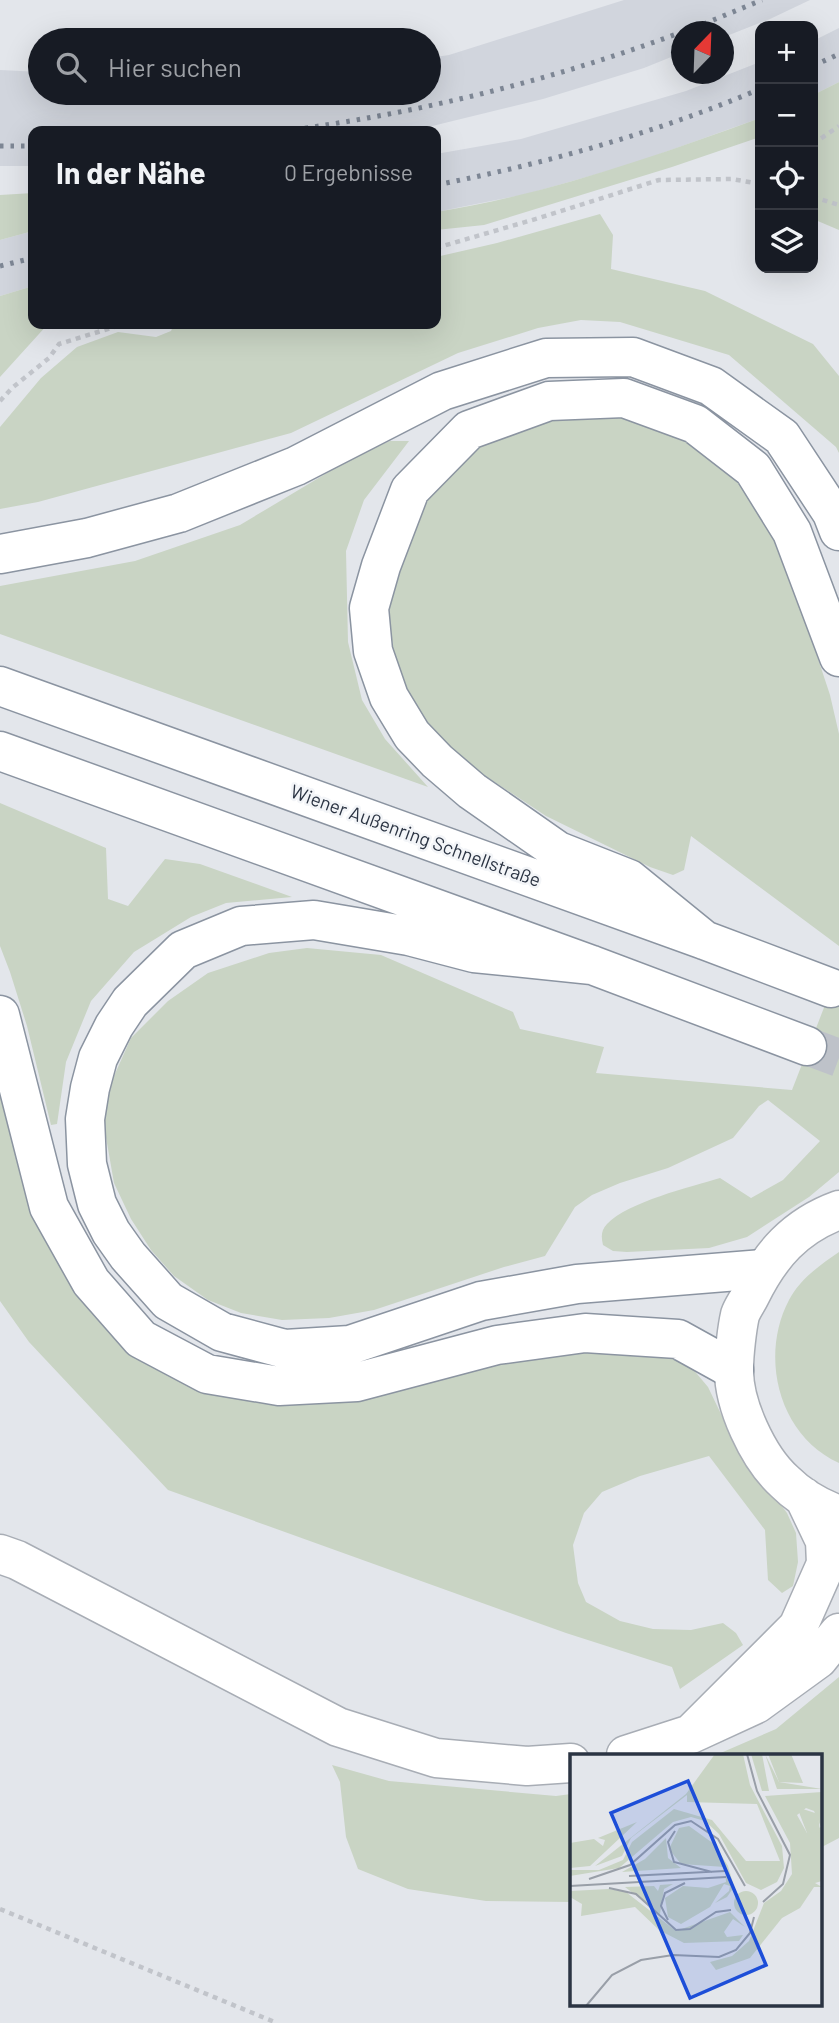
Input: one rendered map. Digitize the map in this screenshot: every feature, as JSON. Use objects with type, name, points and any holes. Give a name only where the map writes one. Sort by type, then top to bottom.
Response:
[{"type":"main road","points":[[0,554],[87,538],[179,513],[296,466],[442,391],[546,359],[558,358],[634,357],[711,386],[782,437],[832,513],[839,531]]},
{"type":"main road","points":[[704,940],[629,880],[558,851],[472,791],[437,761],[412,734],[389,697],[373,651],[369,608],[381,566],[410,490],[469,430],[549,401],[624,398],[695,424],[753,469],[792,532],[839,657]]},
{"type":"main road","name":"Wiener Außenring Schnellstraße","points":[[0,686],[831,988]]},
{"type":"main road","points":[[0,751],[592,965],[807,1046]]},
{"type":"main road","points":[[592,965],[474,954],[409,936],[314,920],[241,926],[183,950],[130,1002],[114,1026],[90,1088],[85,1119],[87,1164],[97,1204],[111,1232],[128,1256],[168,1301],[222,1332],[285,1349],[349,1345],[481,1301],[577,1284],[763,1269]]},
{"type":"main road","points":[[0,1015],[49,1207],[91,1282],[141,1339],[206,1374],[279,1386],[357,1382],[497,1345],[585,1333],[678,1339],[734,1370]]},
{"type":"main road","points":[[839,1210],[824,1216],[791,1237],[763,1269],[740,1315],[734,1370],[740,1407],[757,1447],[784,1482],[822,1509],[839,1515]]},
{"type":"main road","points":[[691,1734],[798,1627],[826,1564],[825,1541],[804,1497]]},
{"type":"main road","points":[[0,1554],[17,1560],[338,1727],[436,1758],[527,1766],[570,1763]]},
{"type":"main road","points":[[629,1754],[691,1734],[756,1704],[818,1660],[839,1633]]},
{"type":"path","points":[[818,141],[839,126]]},
{"type":"path","points":[[441,247],[659,180],[732,179],[755,183]]},
{"type":"path","points":[[818,199],[839,205]]},
{"type":"path","points":[[0,401],[48,358],[59,344],[108,329]]},
{"type":"path","points":[[0,1909],[276,2023]]},
{"type":"shaded area","points":[[624,0],[810,0],[765,21],[755,21],[755,25],[734,33],[734,21],[671,21],[671,57],[543,99],[432,126],[28,126],[28,166],[0,166],[0,70],[28,71],[28,105],[441,105],[441,56]]},
{"type":"shaded area","points":[[839,28],[839,82],[818,92],[818,84],[818,38]]},
{"type":"shaded area","points":[[755,64],[755,120],[632,164],[527,194],[441,211],[441,153],[521,139],[704,84],[734,84],[734,72]]},
{"type":"shaded area","points":[[28,232],[28,288],[0,296],[0,240]]},
{"type":"green space","points":[[839,82],[839,230],[818,221],[818,92]]},
{"type":"green space","points":[[755,120],[755,139],[484,225],[441,229],[441,211],[560,185]]},
{"type":"green space","points":[[28,193],[28,232],[0,240],[0,195]]},
{"type":"green space","points":[[600,214],[613,235],[611,269],[705,291],[813,344],[839,376],[839,453],[836,447],[729,355],[620,322],[581,320],[538,328],[458,353],[291,433],[38,502],[0,509],[0,427],[41,378],[77,347],[118,332],[156,337],[172,329],[441,329],[441,256]]},
{"type":"green space","points":[[28,288],[28,329],[43,329],[0,377],[0,296]]},
{"type":"green space","points":[[610,409],[670,427],[733,472],[754,501],[786,562],[830,695],[839,734],[839,946],[691,836],[684,870],[673,875],[650,867],[546,816],[472,767],[446,746],[419,716],[404,687],[395,662],[388,591],[432,484],[499,429]]},
{"type":"green space","points":[[390,441],[409,441],[364,500],[346,551],[348,642],[362,700],[385,739],[428,787],[0,634],[0,586],[135,561],[240,525],[357,455]]},
{"type":"green space","points":[[0,803],[106,848],[108,899],[128,906],[165,859],[200,864],[292,897],[226,903],[191,917],[134,952],[91,1001],[66,1062],[57,1124],[51,1125],[27,1026],[0,946]]},
{"type":"green space","points":[[307,948],[381,955],[513,1012],[520,1029],[604,1047],[596,1073],[792,1090],[839,969],[839,1172],[809,1197],[747,1237],[709,1248],[627,1252],[613,1251],[603,1245],[602,1234],[607,1224],[629,1209],[660,1196],[720,1178],[751,1198],[783,1180],[820,1141],[768,1100],[759,1106],[733,1138],[668,1168],[592,1195],[575,1207],[545,1256],[374,1310],[329,1318],[282,1320],[241,1313],[208,1300],[174,1276],[151,1250],[131,1219],[114,1183],[104,1126],[110,1085],[131,1038],[168,1001],[208,973],[269,953]]},
{"type":"green space","points":[[0,1080],[46,1231],[200,1382],[545,1347],[659,1352],[692,1368],[708,1387],[745,1464],[787,1513],[796,1533],[798,1562],[793,1586],[782,1593],[768,1580],[765,1530],[709,1456],[640,1476],[602,1492],[584,1513],[573,1545],[578,1583],[586,1602],[620,1621],[653,1629],[691,1630],[723,1623],[736,1633],[743,1645],[680,1689],[672,1667],[566,1633],[168,1490],[29,1342],[0,1301]]},
{"type":"green space","points":[[839,1252],[839,1463],[818,1451],[789,1415],[780,1393],[776,1346],[780,1322],[794,1292],[811,1273]]},
{"type":"green space","points":[[839,1677],[839,1838],[822,1847],[822,1754],[718,1754],[776,1729]]},
{"type":"green space","points":[[332,1765],[389,1781],[556,1796],[570,1794],[570,1902],[486,1901],[408,1889],[358,1869],[346,1837],[340,1782]]},
{"type":"tunnel","points":[[807,1046],[839,1058]]},
{"type":"railway","points":[[711,21],[762,0]]},
{"type":"railway","points":[[441,103],[535,80],[671,36]]},
{"type":"railway","points":[[818,64],[839,54]]},
{"type":"railway","points":[[441,184],[601,145],[755,91]]},
{"type":"railway","points":[[320,126],[431,105]]},
{"type":"railway","points":[[0,146],[28,146]]},
{"type":"railway","points":[[0,266],[28,259]]}]
